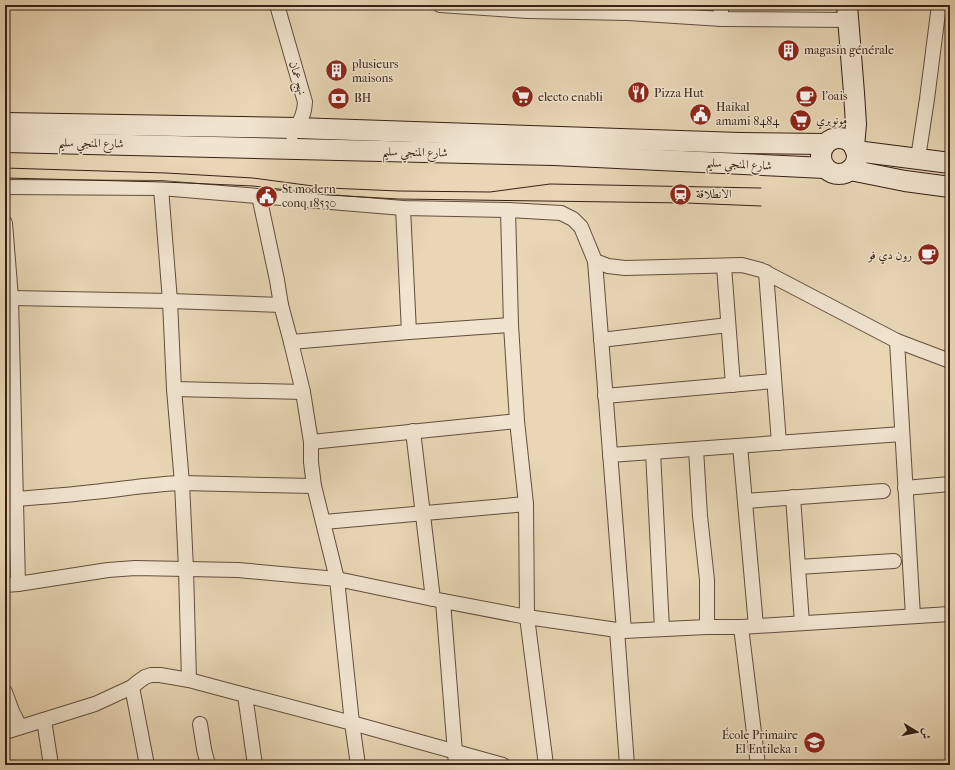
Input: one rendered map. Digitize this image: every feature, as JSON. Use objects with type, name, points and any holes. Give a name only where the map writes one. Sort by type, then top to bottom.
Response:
[{"type":"main road","points":[[848,13],[854,93],[856,124],[856,161],[850,170],[838,174],[825,168],[822,163],[822,150],[840,127],[854,93]]},
{"type":"main road","name":"شارع المنجي سليم","points":[[5,123],[296,128],[740,143],[829,142]]},
{"type":"main road","points":[[829,142],[841,138],[849,141],[855,149],[950,163]]},
{"type":"main road","name":"شارع المنجي سليم","points":[[5,142],[554,154],[825,168]]},
{"type":"main road","points":[[850,170],[905,181],[950,187]]},
{"type":"street","name":"نهج عمان","points":[[277,5],[305,102],[302,118],[283,148]]},
{"type":"street","points":[[440,5],[721,12],[848,13]]},
{"type":"street","points":[[918,158],[939,5]]},
{"type":"street","points":[[5,187],[161,188],[403,208],[508,210],[561,213],[573,219],[581,227],[594,261],[610,455],[627,765]]},
{"type":"street","points":[[161,188],[170,301],[174,389],[182,484],[189,680]]},
{"type":"street","points":[[259,196],[281,305],[303,392],[311,442],[311,462],[314,486],[337,579],[352,723],[358,765]]},
{"type":"street","points":[[403,208],[408,332]]},
{"type":"street","points":[[508,210],[511,325],[517,421],[526,504],[528,618],[546,765]]},
{"type":"street","points":[[5,222],[10,298],[8,358],[10,460],[16,499],[12,584],[108,570],[135,568],[246,571],[337,579],[528,618],[620,630],[741,627],[950,614]]},
{"type":"street","points":[[594,261],[608,266],[625,268],[742,265],[762,270],[896,341],[950,361]]},
{"type":"street","points":[[724,266],[733,385]]},
{"type":"street","points":[[766,272],[779,443]]},
{"type":"street","points":[[10,298],[281,305]]},
{"type":"street","points":[[291,342],[511,325]]},
{"type":"street","points":[[601,340],[728,325]]},
{"type":"street","points":[[896,341],[913,616]]},
{"type":"street","points":[[605,396],[774,381]]},
{"type":"street","points":[[174,389],[303,392]]},
{"type":"street","points":[[311,442],[517,421]]},
{"type":"street","points":[[413,431],[423,513],[438,600],[455,758]]},
{"type":"street","points":[[610,455],[902,434]]},
{"type":"street","points":[[740,446],[756,626]]},
{"type":"street","points":[[696,449],[702,535],[707,580],[707,627]]},
{"type":"street","points":[[653,452],[662,629]]},
{"type":"street","points":[[16,499],[162,484],[314,486]]},
{"type":"street","points":[[905,488],[950,484]]},
{"type":"street","points":[[745,500],[883,491]]},
{"type":"street","points":[[793,497],[802,623]]},
{"type":"street","points":[[324,522],[526,504]]},
{"type":"street","points":[[798,567],[894,561]]},
{"type":"street","points":[[741,627],[758,765]]},
{"type":"street","points":[[5,732],[95,704],[132,687],[145,677],[160,675],[189,680],[352,723],[455,758],[503,765]]},
{"type":"street","points":[[132,687],[147,765]]},
{"type":"street","points":[[5,692],[12,712],[20,727]]},
{"type":"street","points":[[245,695],[255,765]]},
{"type":"street","points":[[44,720],[51,765]]},
{"type":"street","points":[[200,724],[208,765]]},
{"type":"tram line","points":[[5,168],[166,173],[253,178],[328,188],[399,191],[490,192],[550,184],[761,188]]},
{"type":"tram line","points":[[5,178],[253,186],[328,195],[398,199],[686,203],[761,206]]},
{"type":"place","name":"magasin générale","points":[[788,50]]},
{"type":"place","name":"plusieurs maisons","points":[[336,71]]},
{"type":"place","name":"Pizza Hut","points":[[638,93]]},
{"type":"place","name":"l'oais","points":[[806,96]]},
{"type":"place","name":"electo enabli","points":[[522,97]]},
{"type":"place","name":"BH","points":[[339,98]]},
{"type":"place","name":"Haikal amami 8484","points":[[700,114]]},
{"type":"place","name":"مونوبري","points":[[800,120]]},
{"type":"place","name":"الانطلاقة","points":[[681,194]]},
{"type":"place","name":"St modern conq 18530","points":[[266,196]]},
{"type":"place","name":"رون دي فو","points":[[928,255]]},
{"type":"place","name":"École Primaire El Entileka 1","points":[[814,742]]}]
